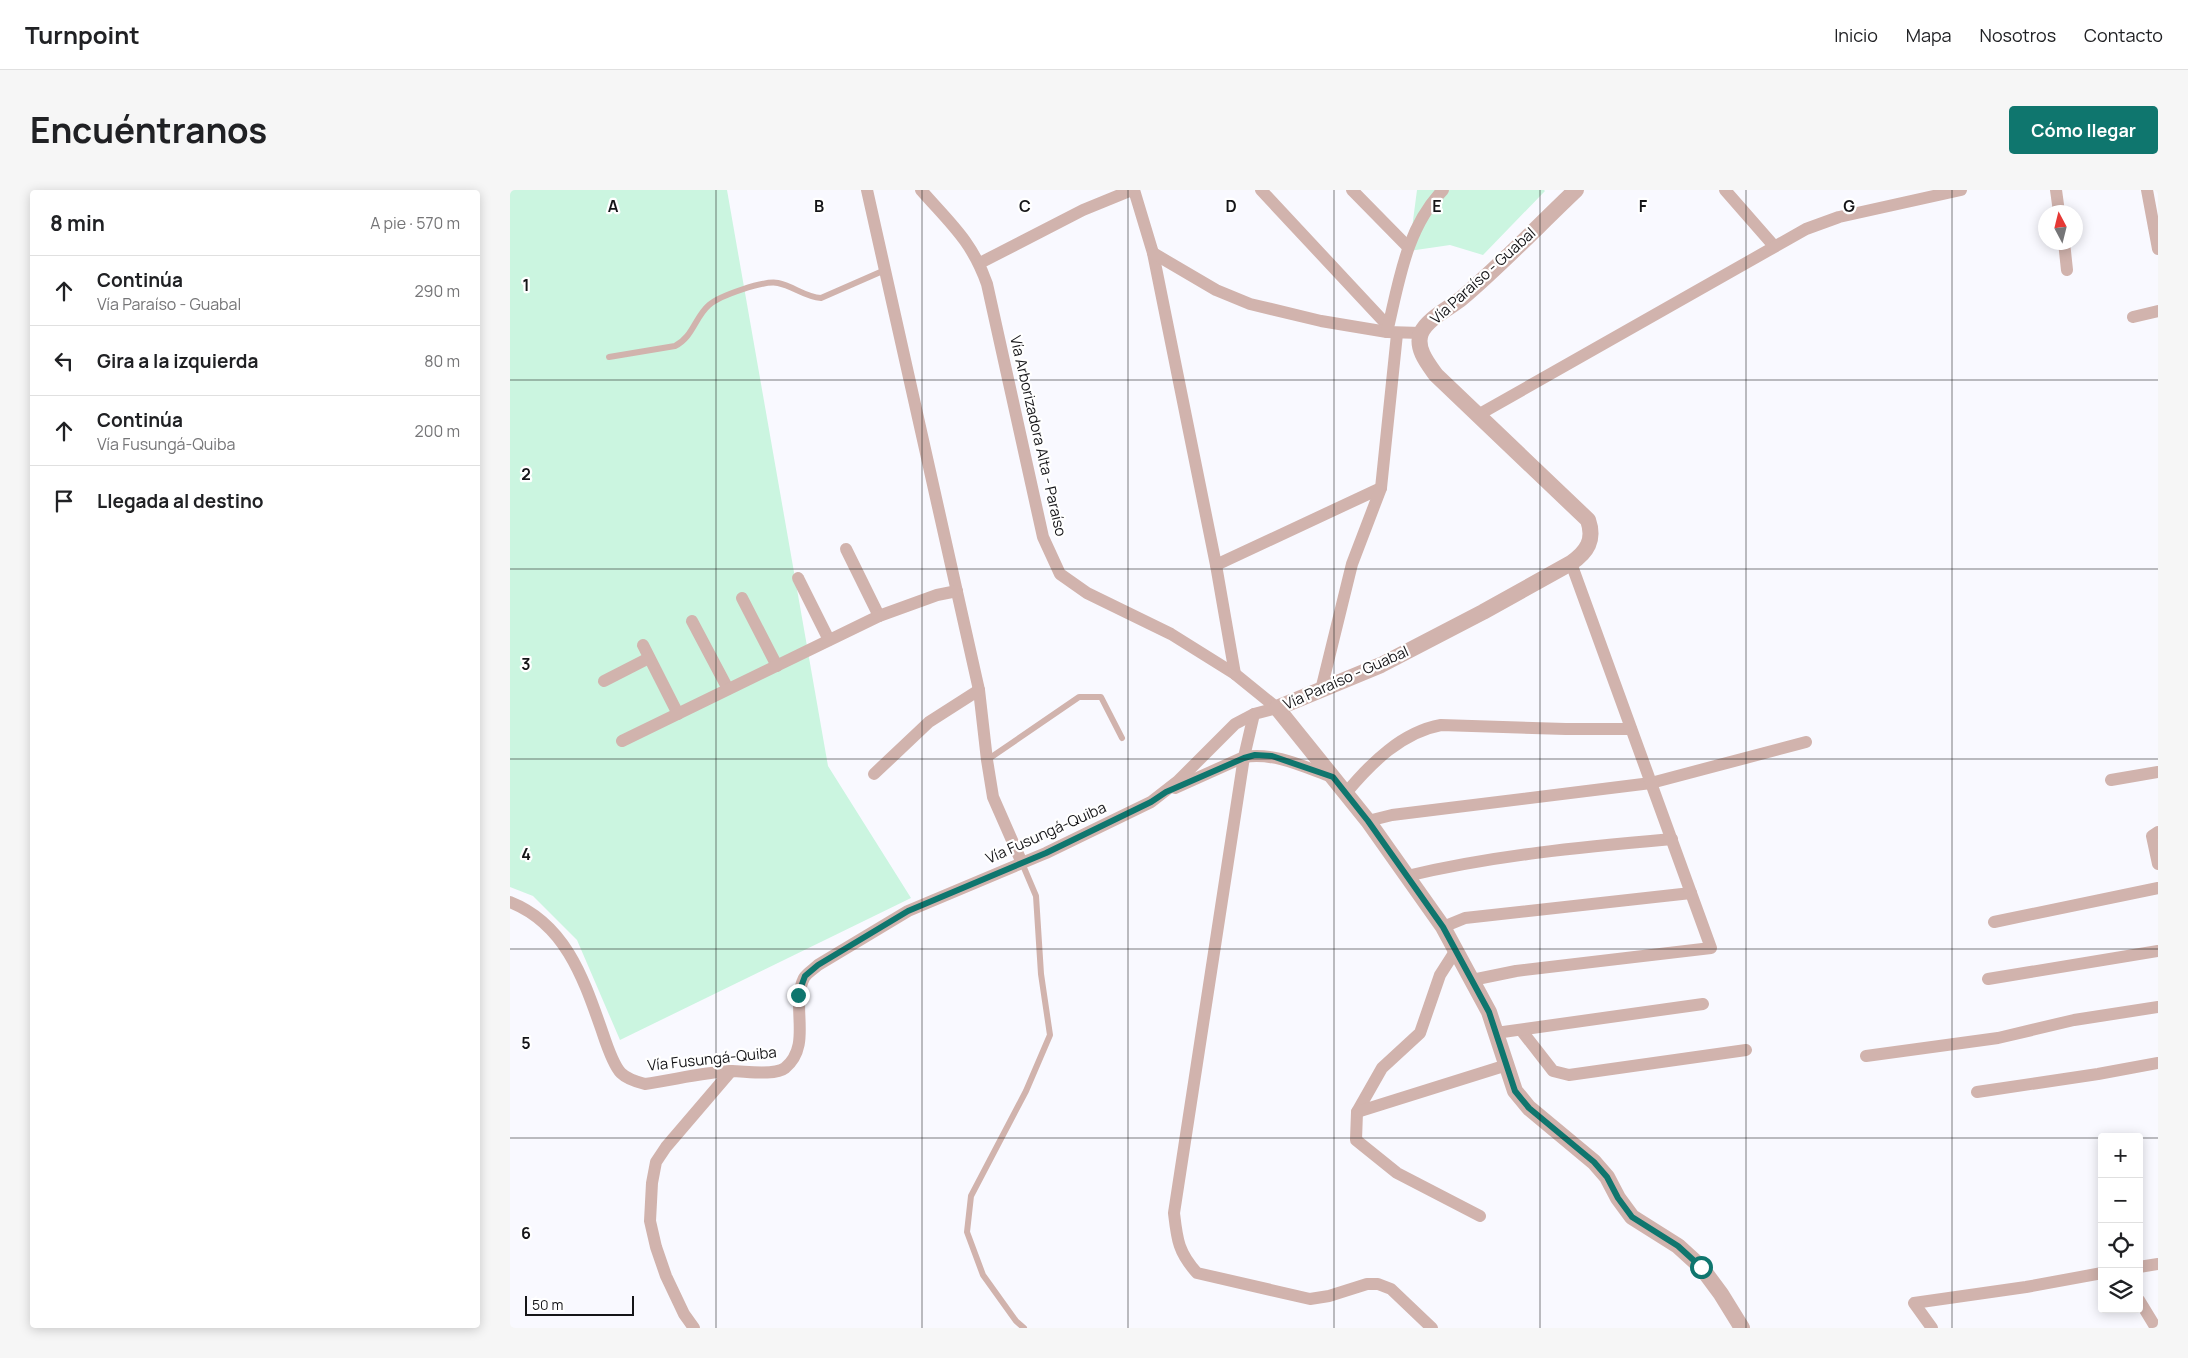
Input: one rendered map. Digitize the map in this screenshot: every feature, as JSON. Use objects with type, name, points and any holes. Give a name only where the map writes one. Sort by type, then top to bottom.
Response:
[{"type":"street","points":[[867,190],[980,690],[993,797],[1022,863]]},
{"type":"street","points":[[980,263],[1084,210],[1133,190],[1152,253],[1216,565],[1235,674]]},
{"type":"street","points":[[1261,190],[1391,331]]},
{"type":"street","points":[[1352,190],[1408,247]]},
{"type":"street","points":[[1321,690],[1352,564],[1381,488],[1391,331],[1408,247],[1424,213],[1443,190]]},
{"type":"street","name":"Vía Paraíso - Guabal","points":[[1576,190],[1462,297],[1429,324],[1421,333],[1420,343],[1426,360],[1436,375],[1588,520],[1592,530],[1590,544],[1582,556],[1571,563],[1483,612],[1381,665],[1277,708],[1368,821],[1443,927],[1489,1012],[1515,1091],[1529,1108],[1594,1162],[1607,1177],[1618,1198],[1632,1217],[1678,1246],[1701,1267],[1721,1294],[1742,1328]]},
{"type":"street","points":[[1724,190],[1774,246]]},
{"type":"street","points":[[1478,415],[1806,229],[1838,217],[1961,190]]},
{"type":"street","points":[[2056,190],[2058,205]]},
{"type":"street","points":[[2147,190],[2158,248]]},
{"type":"street","name":"Vía Arborizadora Alta - Paraíso","points":[[928,192],[971,247],[980,263],[987,284],[1043,537],[1060,574],[1088,593],[1171,634],[1235,674],[1277,708]]},
{"type":"street","points":[[2065,250],[2067,270]]},
{"type":"street","points":[[1152,253],[1231,298],[1321,321],[1391,331],[1421,333]]},
{"type":"street","points":[[2133,317],[2158,311]]},
{"type":"street","points":[[1216,565],[1381,488]]},
{"type":"street","points":[[846,549],[879,616]]},
{"type":"street","points":[[1472,980],[1516,971],[1712,948],[1571,563]]},
{"type":"street","points":[[798,578],[829,640]]},
{"type":"street","points":[[622,741],[879,616],[937,595],[957,591]]},
{"type":"street","points":[[742,598],[777,666]]},
{"type":"street","points":[[692,621],[728,689]]},
{"type":"street","points":[[643,645],[678,714]]},
{"type":"street","points":[[604,680],[649,658]]},
{"type":"street","points":[[874,774],[928,722],[980,690]]},
{"type":"street","points":[[1166,792],[1235,724],[1254,714],[1277,708]]},
{"type":"street","points":[[1254,714],[1244,758],[1174,1213],[1177,1241],[1184,1259],[1197,1273],[1310,1299],[1329,1296],[1367,1284],[1378,1284],[1391,1289],[1432,1328]]},
{"type":"street","points":[[1346,793],[1368,767],[1392,748],[1427,728],[1441,725],[1566,730],[1632,729]]},
{"type":"street","points":[[1368,821],[1392,815],[1651,783],[1806,742]]},
{"type":"street","points":[[1166,792],[1255,755],[1272,756],[1333,777]]},
{"type":"street","points":[[2111,780],[2158,772]]},
{"type":"street","name":"Vía Fusungá-Quiba","points":[[510,902],[522,907],[546,926],[564,944],[576,963],[608,1048],[621,1073],[645,1084],[731,1071],[767,1072],[784,1069],[796,1054],[800,1039],[798,995],[805,976],[818,965],[908,911],[1022,863],[1151,802],[1166,792]]},
{"type":"street","points":[[2158,832],[2152,836],[2158,864]]},
{"type":"street","points":[[1407,876],[1454,865],[1538,851],[1672,839]]},
{"type":"street","points":[[1994,922],[2158,888]]},
{"type":"street","points":[[1443,927],[1465,918],[1691,893]]},
{"type":"street","points":[[1456,950],[1440,975],[1420,1033],[1382,1068],[1357,1112],[1356,1140],[1397,1173],[1480,1216]]},
{"type":"street","points":[[1988,979],[2158,951]]},
{"type":"street","points":[[1496,1033],[1703,1004]]},
{"type":"street","points":[[1866,1056],[1998,1038],[2074,1020],[2158,1007]]},
{"type":"street","points":[[1520,1030],[1553,1071],[1569,1075],[1746,1050]]},
{"type":"street","points":[[1978,1092],[2158,1063]]},
{"type":"street","points":[[1357,1112],[1507,1065]]},
{"type":"street","points":[[694,1328],[684,1314],[666,1276],[656,1246],[650,1221],[652,1183],[656,1162],[666,1146],[731,1071]]},
{"type":"street","points":[[2143,1266],[2158,1264]]},
{"type":"street","points":[[1932,1328],[1914,1303],[2026,1287],[2098,1274]]},
{"type":"street","points":[[2143,1307],[2156,1328]]},
{"type":"lane","points":[[609,357],[683,343],[708,305],[716,300],[761,284],[778,283],[821,298],[885,270]]},
{"type":"lane","points":[[987,760],[1079,697],[1101,697],[1122,738]]},
{"type":"lane","points":[[1022,863],[1036,896],[1041,974],[1050,1034],[1026,1091],[971,1196],[967,1232],[983,1275],[1016,1321],[1024,1328]]},
{"type":"green space","points":[[510,190],[727,190],[828,766],[911,898],[620,1040],[577,940],[533,896],[510,887]]},
{"type":"green space","points":[[1417,190],[1545,191],[1483,255],[1450,245],[1409,251]]},
{"type":"route","points":[[798,995],[805,976],[818,965],[860,938],[908,911],[1046,853],[1151,802],[1166,792],[1244,758],[1255,755],[1272,756],[1333,777],[1368,821],[1443,927],[1489,1012],[1515,1091],[1529,1108],[1594,1162],[1607,1177],[1618,1198],[1632,1217],[1678,1246],[1701,1267]]}]
